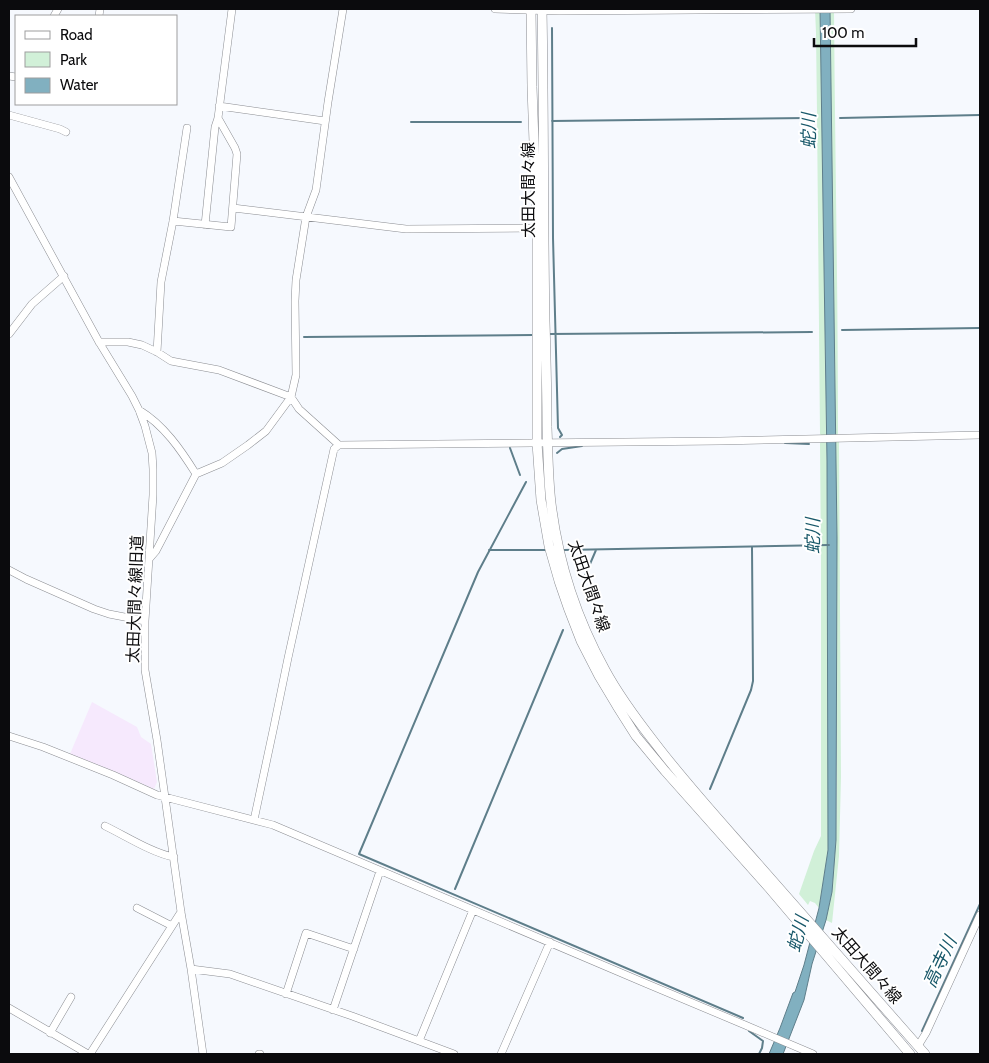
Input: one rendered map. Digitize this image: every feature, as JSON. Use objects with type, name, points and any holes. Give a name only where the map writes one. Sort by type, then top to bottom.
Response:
[{"type":"main road","name":"太田大間々線","points":[[531,10],[537,228],[537,443],[541,500],[549,546],[569,610],[581,641],[599,676],[642,743],[770,889],[910,1054]]},
{"type":"main road","name":"太田大間々線","points":[[542,10],[544,238],[550,501],[558,547],[577,607],[605,670],[622,698],[672,765],[925,1054]]},
{"type":"street","points":[[206,225],[215,127],[218,118],[232,9]]},
{"type":"street","points":[[150,559],[196,474],[222,463],[266,431],[291,397],[296,374],[296,280],[306,217],[316,190],[343,9]]},
{"type":"street","points":[[495,9],[852,9]]},
{"type":"street","points":[[219,106],[325,120]]},
{"type":"street","points":[[9,115],[66,132]]},
{"type":"street","points":[[173,221],[231,227],[237,154],[218,118]]},
{"type":"street","points":[[157,352],[161,282],[173,221],[187,128]]},
{"type":"street","name":"太田大間々線旧道","points":[[9,177],[99,342],[132,396],[148,437],[154,469],[145,621],[145,670],[203,1054]]},
{"type":"street","points":[[233,208],[406,229],[537,228]]},
{"type":"street","points":[[9,334],[32,304],[64,276]]},
{"type":"street","points":[[99,342],[128,342],[142,345],[171,360],[227,373],[291,397],[299,409],[339,445]]},
{"type":"street","points":[[139,410],[151,417],[172,439],[196,474]]},
{"type":"street","points":[[254,820],[334,449],[339,445],[980,436]]},
{"type":"street","points":[[9,570],[94,610],[145,621]]},
{"type":"street","points":[[9,736],[114,775],[150,792],[273,825],[813,1054]]},
{"type":"street","points":[[105,826],[154,851],[174,857]]},
{"type":"street","points":[[333,1010],[380,871]]},
{"type":"street","points":[[137,908],[172,926]]},
{"type":"street","points":[[419,1041],[473,910]]},
{"type":"street","points":[[9,1008],[89,1054],[181,912]]},
{"type":"street","points":[[918,1046],[926,1033],[980,915]]},
{"type":"street","points":[[286,994],[306,932],[354,949]]},
{"type":"street","points":[[502,1054],[550,942]]},
{"type":"street","points":[[191,970],[230,974],[419,1041],[437,1051],[454,1054]]},
{"type":"street","points":[[50,1032],[71,997]]},
{"type":"shaded area","points":[[92,702],[137,727],[141,737],[151,744],[157,782],[154,789],[70,754]]},
{"type":"green space","points":[[815,9],[820,9],[827,461],[828,850],[819,908],[810,901],[808,905],[799,894],[821,836],[821,435]]},
{"type":"green space","points":[[830,9],[834,9],[841,777],[839,856],[832,923],[826,920],[832,892],[836,840],[837,779],[837,538]]},
{"type":"water","points":[[820,9],[830,9],[837,538],[836,840],[832,892],[804,1000],[783,1054],[769,1054],[795,992],[804,965],[819,908],[828,850],[827,461]]},
{"type":"waterway","points":[[552,28],[553,238],[558,428],[562,435],[560,437]]},
{"type":"waterway","points":[[840,118],[980,115]]},
{"type":"waterway","name":"蛇川","points":[[552,121],[807,118]]},
{"type":"waterway","points":[[411,122],[521,122]]},
{"type":"waterway","points":[[842,330],[980,328]]},
{"type":"waterway","points":[[549,334],[812,332]]},
{"type":"waterway","points":[[304,337],[534,335]]},
{"type":"waterway","points":[[785,443],[809,444]]},
{"type":"waterway","points":[[557,453],[562,449],[582,446]]},
{"type":"waterway","points":[[510,448],[520,475]]},
{"type":"waterway","points":[[526,482],[478,572],[359,854],[743,1018]]},
{"type":"waterway","name":"蛇川","points":[[564,550],[829,545]]},
{"type":"waterway","points":[[710,789],[753,681],[752,547]]},
{"type":"waterway","points":[[489,550],[546,550]]},
{"type":"waterway","points":[[584,578],[596,550]]},
{"type":"waterway","points":[[455,889],[563,630]]},
{"type":"waterway","name":"高寺川","points":[[922,1031],[980,904]]},
{"type":"waterway","points":[[749,1031],[763,1041],[759,1054]]}]
